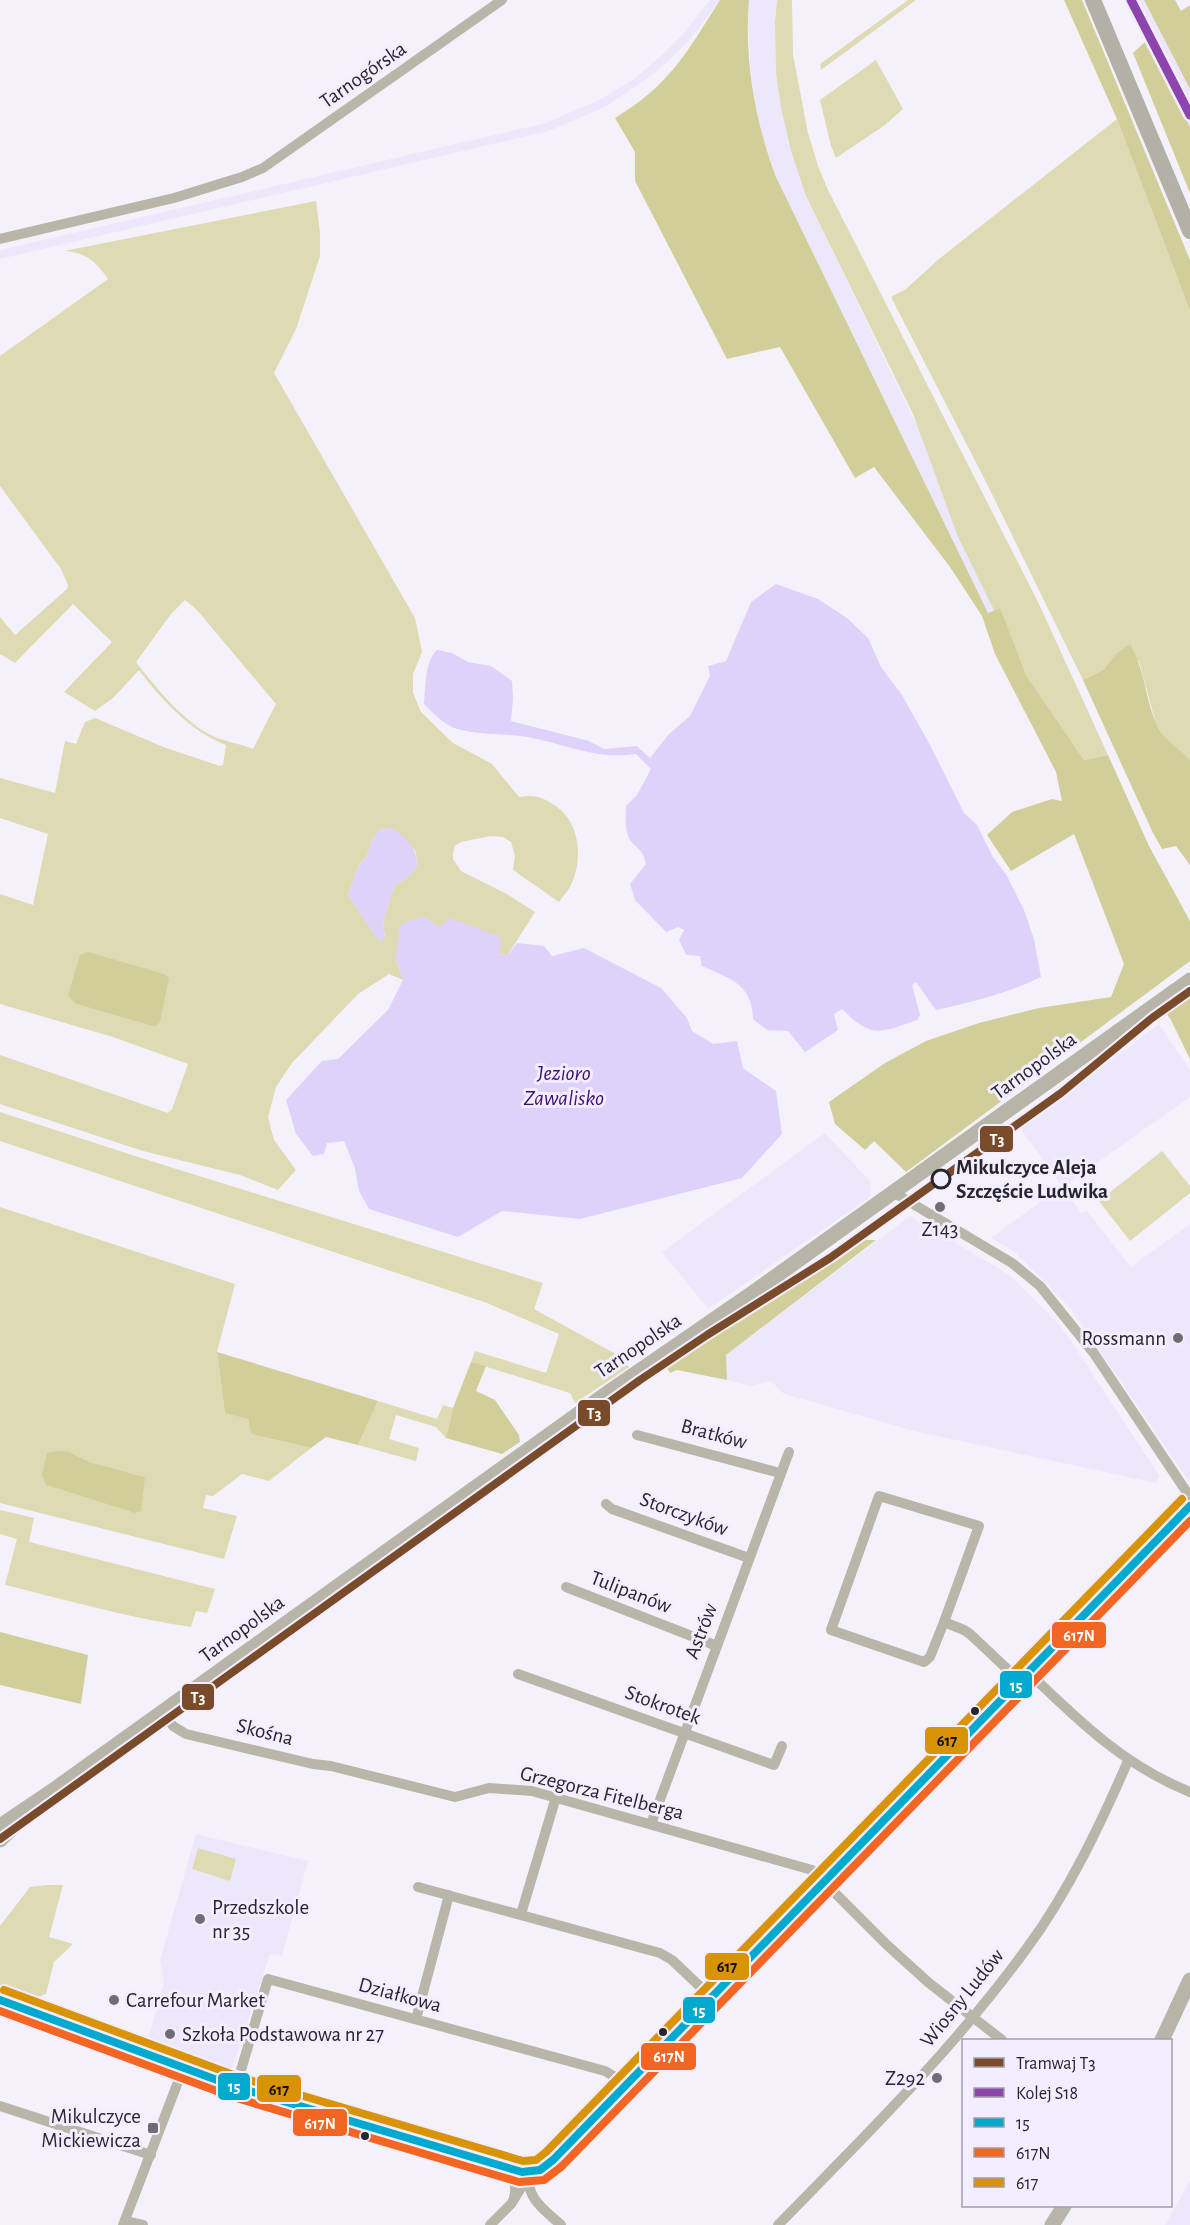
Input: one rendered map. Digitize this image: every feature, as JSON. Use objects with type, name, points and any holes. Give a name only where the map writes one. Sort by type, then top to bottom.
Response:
[{"type":"main road","points":[[1093,0],[1190,231]]},
{"type":"main road","points":[[1105,0],[1190,204]]},
{"type":"street","name":"Tarnogórska","points":[[0,239],[174,198],[264,168],[502,0]]},
{"type":"street","name":"Tarnopolska","points":[[0,1826],[1190,980]]},
{"type":"street","points":[[893,1192],[1012,1263],[1040,1286],[1093,1352],[1190,1497]]},
{"type":"street","name":"Bratków","points":[[637,1435],[780,1473]]},
{"type":"street","name":"Astrów","points":[[651,1824],[789,1452]]},
{"type":"street","points":[[879,1496],[979,1526],[944,1622],[930,1658],[924,1662],[831,1629],[879,1496]]},
{"type":"street","name":"Storczyków","points":[[606,1504],[612,1509],[749,1558]]},
{"type":"street","points":[[1,2002],[236,2087],[498,2165],[531,2172],[540,2170],[553,2160],[625,2087],[1190,1506]]},
{"type":"street","name":"Tulipanów","points":[[566,1587],[717,1646]]},
{"type":"street","points":[[944,1622],[970,1634],[1128,1761],[1190,1792]]},
{"type":"street","name":"Stokrotek","points":[[518,1674],[774,1765],[782,1746]]},
{"type":"street","name":"Skośna","points":[[162,1712],[173,1726],[186,1734],[313,1764],[331,1766]]},
{"type":"street","name":"Wiosny Ludów","points":[[778,2225],[923,2076],[972,2019],[1029,1946],[1058,1901],[1106,1812],[1128,1761]]},
{"type":"street","name":"Grzegorza Fitelberga","points":[[331,1766],[455,1797],[481,1789],[532,1791],[808,1869],[816,1873],[887,1945],[972,2019],[1001,2039]]},
{"type":"street","name":"Tarnopolska","points":[[0,1840],[52,1791]]},
{"type":"street","points":[[520,1914],[556,1797]]},
{"type":"street","points":[[418,1887],[665,1955],[711,1997]]},
{"type":"street","points":[[416,2019],[449,1895]]},
{"type":"street","name":"Działkowa","points":[[236,2087],[268,1979],[604,2071],[615,2077],[625,2087]]},
{"type":"street","points":[[1162,2039],[1190,1980]]},
{"type":"street","points":[[143,2225],[124,2223],[183,2069]]},
{"type":"street","points":[[0,2106],[151,2155]]},
{"type":"street","points":[[498,2165],[513,2178],[515,2193],[511,2204]]},
{"type":"street","points":[[531,2172],[529,2186],[535,2200],[561,2225]]},
{"type":"street","points":[[490,2225],[511,2204],[531,2172]]},
{"type":"street","points":[[511,2204],[523,2198],[535,2200]]},
{"type":"street","points":[[1052,2225],[1063,2207]]},
{"type":"shaded area","points":[[710,0],[720,0],[688,42],[655,73],[605,107],[549,131],[0,259],[0,250],[546,123],[601,99],[634,79],[681,36]]},
{"type":"shaded area","points":[[720,0],[749,0],[748,45],[753,90],[762,134],[776,177],[988,613],[1000,608],[1026,675],[1084,760],[1108,755],[1149,846],[1190,921],[1190,961],[906,1172],[874,1141],[865,1150],[835,1124],[829,1102],[885,1063],[926,1041],[979,1023],[1039,1008],[1111,997],[1124,964],[1074,834],[1011,871],[987,835],[1012,812],[1052,799],[1062,801],[1056,772],[995,654],[982,616],[950,567],[874,467],[855,478],[780,347],[727,359],[635,181],[635,152],[615,118],[634,106],[664,80],[687,51]]},
{"type":"shaded area","points":[[749,0],[777,0],[776,73],[781,108],[791,151],[806,196],[1032,664],[1129,857],[1188,963],[1154,986],[1101,858],[965,578],[911,454],[776,177],[758,121],[752,85],[748,28]]},
{"type":"shaded area","points":[[777,0],[792,0],[793,55],[808,133],[828,190],[1038,602],[1108,755],[1084,760],[1026,675],[958,537],[913,414],[806,196],[791,151],[781,108],[776,73]]},
{"type":"shaded area","points":[[908,0],[916,0],[821,70],[820,64]]},
{"type":"shaded area","points":[[1064,0],[1082,0],[1190,260],[1190,311],[1117,119]]},
{"type":"shaded area","points":[[1126,0],[1144,0],[1190,89],[1190,127]]},
{"type":"shaded area","points":[[1144,0],[1175,0],[1181,11],[1190,5],[1190,89]]},
{"type":"shaded area","points":[[1147,40],[1190,127],[1190,193],[1133,53]]},
{"type":"shaded area","points":[[876,60],[903,109],[885,125],[836,158],[820,100]]},
{"type":"shaded area","points":[[1117,119],[1190,311],[1190,760],[1167,741],[1156,724],[1139,661],[1116,654],[1103,670],[1083,680],[987,484],[891,297],[906,289],[939,259]]},
{"type":"shaded area","points":[[316,201],[320,256],[296,329],[274,373],[415,618],[422,652],[413,674],[413,693],[421,712],[453,743],[492,764],[519,797],[539,797],[557,807],[565,814],[575,833],[577,866],[570,887],[559,902],[513,870],[515,856],[511,842],[503,837],[490,836],[461,842],[455,846],[453,859],[461,871],[507,894],[535,912],[507,956],[439,928],[396,959],[403,980],[389,974],[358,994],[292,1063],[276,1087],[268,1117],[274,1140],[296,1170],[278,1190],[240,1175],[143,1151],[0,1104],[0,1055],[168,1113],[172,1109],[188,1064],[113,1037],[0,1004],[0,894],[33,905],[48,834],[0,818],[0,778],[55,793],[65,741],[76,744],[85,722],[95,718],[166,748],[220,766],[223,765],[226,745],[201,732],[178,714],[139,670],[113,698],[95,711],[64,692],[112,642],[73,604],[15,663],[0,654],[0,617],[15,635],[67,589],[68,585],[61,569],[0,486],[0,356],[108,279],[90,259],[78,253],[64,251]],"holes":[[[185,600],[197,610],[276,704],[253,749],[217,738],[194,724],[162,694],[136,662],[171,614]],[[391,828],[415,850],[418,864],[410,875],[394,887],[383,922],[385,937],[379,941],[348,895],[359,865],[366,858],[373,838],[379,830]],[[88,952],[155,1027],[76,1004]]]},
{"type":"shaded area","points":[[1130,644],[1139,664],[1152,713],[1159,729],[1190,760],[1190,865],[1176,846],[1162,849],[1083,680],[1103,670],[1116,654]]},
{"type":"shaded area","points":[[88,952],[164,974],[169,978],[160,1022],[155,1027],[76,1004],[68,996],[80,955]]},
{"type":"shaded area","points":[[1190,998],[1190,1059],[1166,1013]]},
{"type":"shaded area","points":[[1159,1024],[1190,1070],[1190,1097],[1063,1187],[1081,1213],[1086,1210],[1131,1267],[1190,1224],[1190,1479],[1188,1480],[1071,1309],[1012,1250],[991,1238],[1062,1186],[1020,1128]]},
{"type":"shaded area","points":[[0,1112],[543,1283],[534,1309],[623,1358],[629,1367],[575,1403],[570,1393],[471,1362],[475,1351],[546,1373],[559,1334],[487,1303],[0,1141]]},
{"type":"shaded area","points":[[825,1133],[870,1181],[870,1197],[708,1309],[662,1252]]},
{"type":"shaded area","points":[[1162,1151],[1190,1186],[1190,1193],[1130,1241],[1099,1201]]},
{"type":"shaded area","points":[[0,1207],[235,1284],[217,1352],[225,1412],[248,1419],[251,1434],[311,1448],[269,1481],[242,1474],[213,1496],[206,1495],[203,1508],[237,1516],[224,1559],[0,1503]],"holes":[[[69,1452],[90,1462],[145,1477],[134,1513],[46,1485]]]},
{"type":"shaded area","points":[[910,1216],[1008,1274],[1055,1320],[1159,1475],[1156,1483],[914,1431],[784,1394],[771,1381],[751,1386],[727,1380],[726,1355]]},
{"type":"shaded area","points":[[864,1237],[867,1240],[876,1240],[726,1355],[727,1380],[677,1370],[670,1373],[667,1368]]},
{"type":"shaded area","points":[[217,1352],[378,1401],[358,1445],[326,1437],[311,1448],[251,1434],[248,1419],[225,1413]]},
{"type":"shaded area","points":[[471,1362],[486,1366],[476,1391],[495,1400],[519,1435],[520,1442],[502,1454],[446,1438],[453,1408]]},
{"type":"shaded area","points":[[378,1401],[437,1419],[443,1405],[453,1408],[446,1438],[436,1427],[396,1415],[389,1439],[419,1448],[416,1461],[358,1445]]},
{"type":"shaded area","points":[[69,1452],[90,1462],[145,1477],[141,1511],[134,1513],[46,1485],[42,1475],[47,1453]]},
{"type":"shaded area","points":[[0,1510],[34,1518],[29,1542],[215,1589],[207,1613],[196,1611],[191,1627],[121,1614],[5,1585],[17,1539],[0,1534]]},
{"type":"shaded area","points":[[0,1632],[88,1655],[81,1704],[0,1685]]},
{"type":"shaded area","points":[[196,1834],[308,1861],[282,1956],[270,1954],[232,2069],[148,2039],[164,1983],[160,1960]]},
{"type":"shaded area","points":[[198,1848],[236,1859],[230,1881],[192,1869]]},
{"type":"shaded area","points":[[63,1885],[49,1937],[73,1944],[54,1962],[46,1994],[30,2000],[0,1988],[0,1926],[30,1887]]},
{"type":"shaded area","points":[[1190,2181],[1190,2225],[1165,2225],[1168,2220]]},
{"type":"water","points":[[776,584],[818,599],[847,618],[868,638],[881,667],[902,695],[930,745],[964,813],[977,825],[993,857],[1007,876],[1024,910],[1034,939],[1041,977],[1016,988],[936,1010],[916,982],[912,985],[920,1015],[917,1020],[876,1031],[861,1025],[842,1009],[834,1014],[838,1030],[805,1052],[788,1031],[767,1030],[753,1019],[749,998],[738,984],[702,966],[700,956],[686,955],[679,940],[684,930],[678,927],[666,932],[635,900],[630,884],[646,864],[642,852],[628,836],[626,806],[637,795],[651,769],[636,754],[607,755],[527,737],[457,729],[443,722],[424,704],[426,676],[433,655],[437,650],[452,653],[468,662],[491,666],[512,681],[511,721],[589,741],[604,749],[637,746],[650,758],[669,734],[690,716],[710,676],[708,666],[726,661],[751,602]]},
{"type":"water","points":[[391,828],[409,843],[418,864],[410,875],[394,887],[383,922],[385,938],[379,942],[348,895],[359,865],[366,858],[373,838],[379,830]]},
{"type":"water","name":"Jezioro Zawalisko","points":[[423,916],[439,927],[450,918],[501,937],[499,953],[507,956],[517,943],[544,946],[552,956],[584,948],[661,988],[687,1018],[692,1031],[713,1044],[737,1041],[743,1068],[776,1091],[782,1134],[742,1178],[580,1219],[502,1211],[458,1237],[369,1209],[359,1191],[355,1168],[344,1141],[327,1143],[324,1154],[313,1156],[296,1134],[286,1100],[322,1061],[338,1059],[388,1010],[403,980],[396,959],[399,929],[403,923]]},
{"type":"tram line","name":"T3","points":[[0,1839],[640,1380],[830,1258],[1061,1093],[1152,1018],[1190,991]]},
{"type":"rail line","name":"S18","points":[[1131,0],[1190,115]]},
{"type":"transit line","name":"617","points":[[4,1990],[239,2077],[523,2161],[536,2160],[1182,1499]]},
{"type":"transit line","name":"15","points":[[0,2000],[236,2087],[522,2172],[540,2170],[553,2160],[1190,1506]]},
{"type":"transit line","name":"617N","points":[[0,2011],[233,2097],[519,2182],[544,2180],[561,2167],[1190,1521]]},
{"type":"place","name":"Mikulczyce Aleja Szczęście Ludwika","points":[[941,1179]]},
{"type":"place","name":"Z143","points":[[940,1207]]},
{"type":"place","name":"Rossmann","points":[[1178,1338]]},
{"type":"place","name":"Przedszkole nr 35","points":[[200,1919]]},
{"type":"place","name":"Carrefour Market","points":[[114,2000]]},
{"type":"place","name":"Szkoła Podstawowa nr 27","points":[[170,2034]]},
{"type":"place","name":"Z292","points":[[937,2078]]},
{"type":"place","name":"Mikulczyce Mickiewicza","points":[[153,2128]]}]
